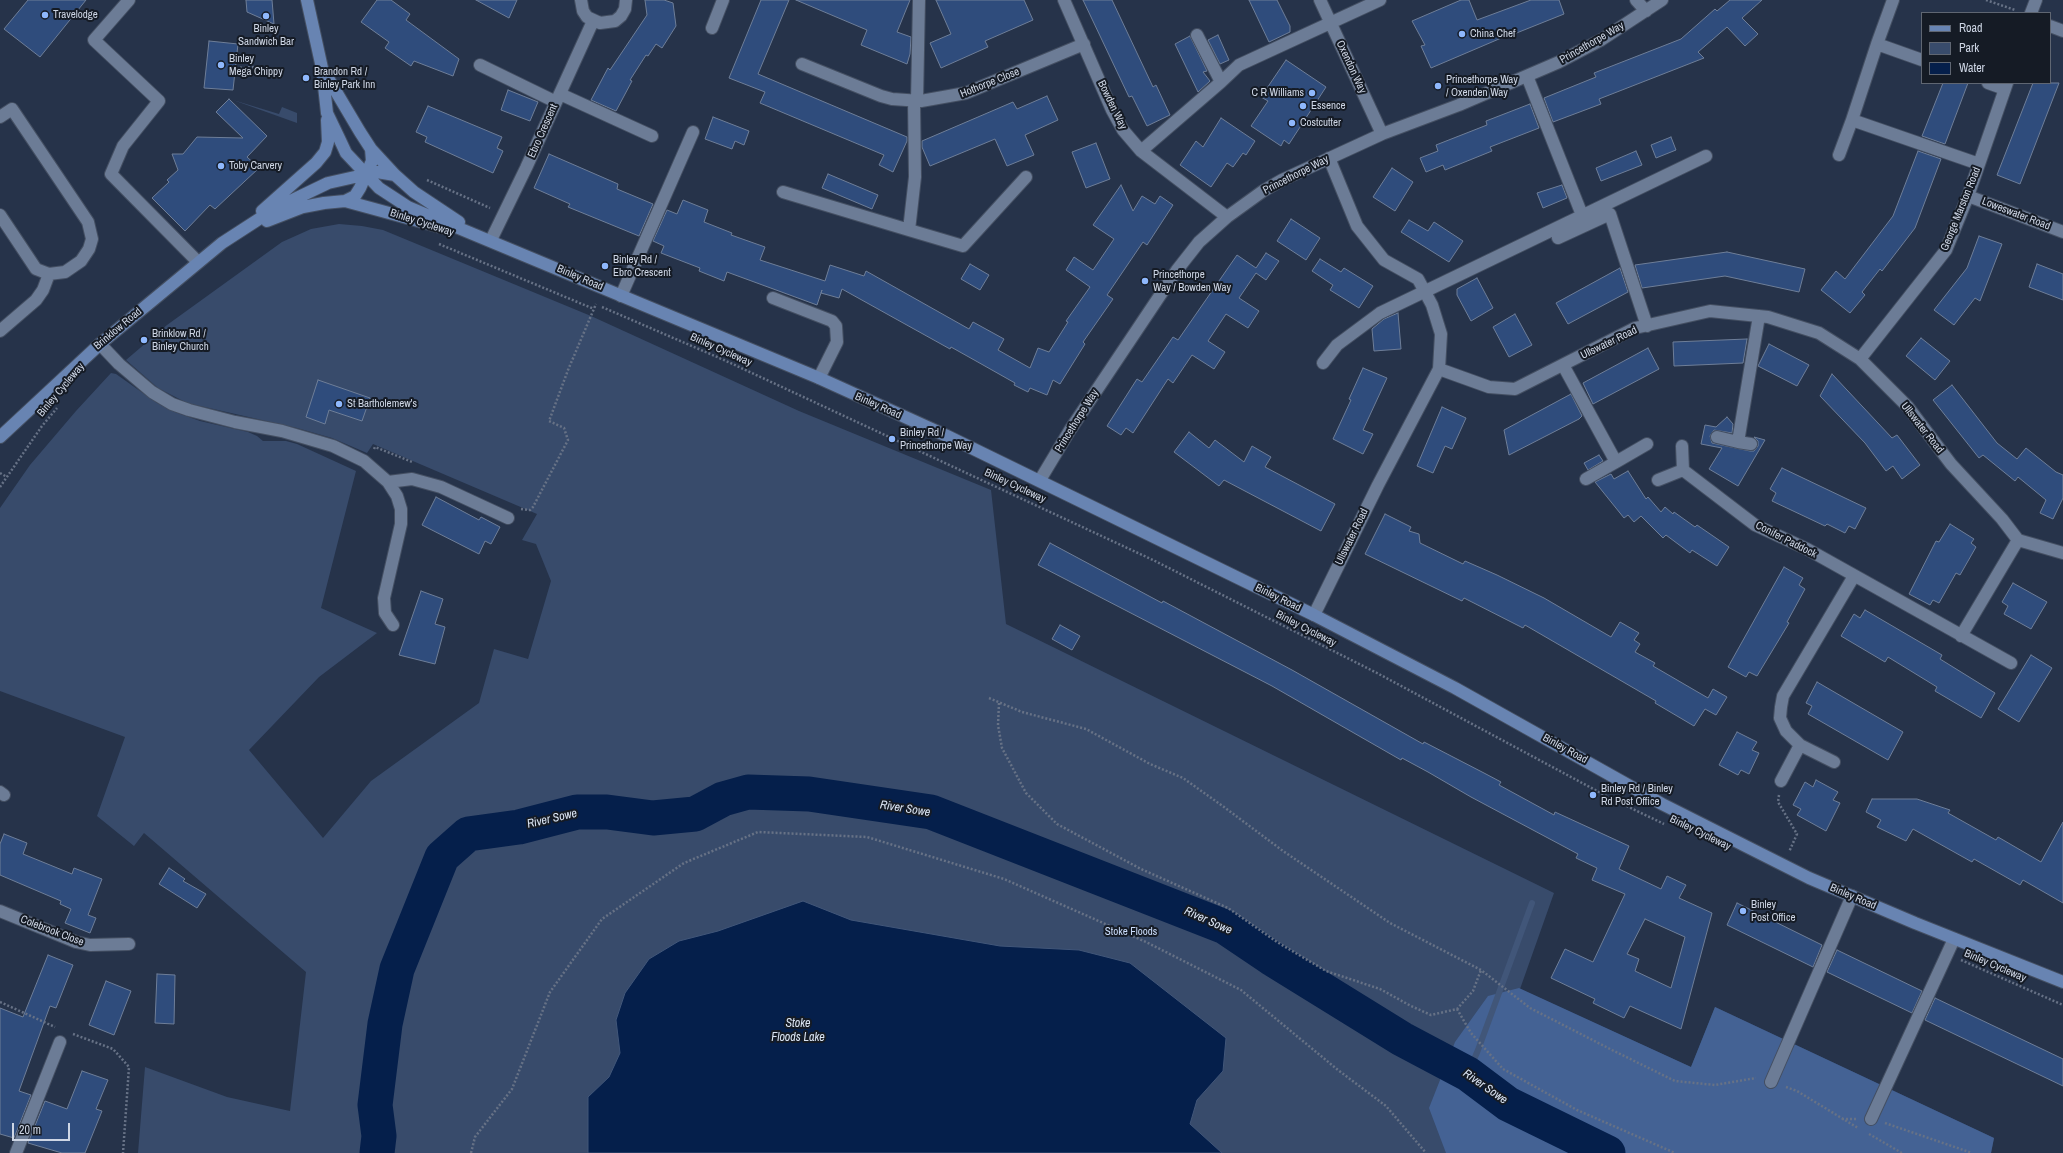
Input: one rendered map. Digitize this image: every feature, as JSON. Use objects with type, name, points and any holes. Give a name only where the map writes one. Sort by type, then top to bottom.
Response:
[{"type":"main road","points":[[242,230],[316,163],[325,152],[328,142],[327,113],[322,68],[308,0]]},
{"type":"main road","name":"Binley Road","points":[[322,68],[360,132],[371,148],[395,175],[414,192],[486,239]]},
{"type":"main road","name":"Binley Road","points":[[327,113],[346,154],[379,188],[408,207],[820,378],[1040,480],[1314,615],[1455,688],[1662,804],[1783,865],[1954,939],[2063,982]]},
{"type":"main road","points":[[345,201],[355,196],[367,174],[372,161],[371,148]]},
{"type":"main road","name":"Brinklow Road","points":[[0,437],[100,344],[198,262],[242,230],[276,208],[320,187],[376,172],[395,175]]},
{"type":"main road","name":"Brinklow Road","points":[[242,230],[304,207],[345,201]]},
{"type":"main road","points":[[345,201],[486,239]]},
{"type":"street","points":[[129,0],[94,40],[159,101],[123,146],[111,174],[198,262]]},
{"type":"street","points":[[581,0],[583,11],[593,21],[608,23],[615,21],[625,9],[626,0]]},
{"type":"street","points":[[712,28],[723,0]]},
{"type":"street","points":[[909,230],[916,177],[915,101],[919,0]]},
{"type":"street","name":"Bowden Way","points":[[1064,0],[1118,121],[1141,151],[1227,217]]},
{"type":"street","name":"Oxendon Way","points":[[1320,0],[1382,134]]},
{"type":"street","points":[[1141,151],[1239,65],[1380,0]]},
{"type":"street","points":[[1636,0],[1646,11]]},
{"type":"street","name":"Princethorpe Way","points":[[1040,480],[1070,430],[1177,270],[1199,242],[1227,217],[1263,191],[1282,180],[1382,134],[1527,76],[1579,52],[1662,0]]},
{"type":"street","points":[[1839,155],[1893,0]]},
{"type":"street","points":[[2032,12],[2036,0]]},
{"type":"street","name":"Ebro Crescent","points":[[486,239],[558,98],[593,21]]},
{"type":"street","points":[[2051,26],[2063,31]]},
{"type":"street","points":[[1197,35],[1221,82]]},
{"type":"street","name":"Hothorpe Close","points":[[802,64],[881,96],[915,101],[937,100],[966,93],[1084,44]]},
{"type":"street","points":[[1877,44],[1921,60]]},
{"type":"street","points":[[480,65],[652,136]]},
{"type":"street","points":[[1527,76],[1582,215]]},
{"type":"street","points":[[1994,84],[2006,86]]},
{"type":"street","name":"George Marston Road","points":[[1860,359],[1946,250],[1968,196],[2006,86]]},
{"type":"street","points":[[0,117],[12,109],[88,222],[92,239],[89,249],[81,261],[65,272],[49,274],[36,269],[0,215]]},
{"type":"street","points":[[1852,120],[1979,164]]},
{"type":"street","points":[[621,296],[693,132]]},
{"type":"street","points":[[1323,363],[1337,345],[1353,331],[1380,313],[1706,156]]},
{"type":"street","points":[[1329,158],[1357,226],[1384,260],[1418,279],[1432,305],[1441,334],[1439,369]]},
{"type":"street","points":[[783,192],[963,246],[1026,177]]},
{"type":"street","name":"Loweswater Road","points":[[1968,196],[2063,232]]},
{"type":"street","points":[[1558,238],[1610,214],[1648,326]]},
{"type":"street","points":[[0,331],[36,300],[43,290],[49,274]]},
{"type":"street","points":[[773,298],[832,321],[836,326],[837,342],[820,378]]},
{"type":"street","name":"Ullswater Road","points":[[1314,615],[1378,486],[1439,369],[1489,387],[1514,389],[1635,328],[1710,311],[1759,316],[1819,333],[1860,359],[1908,407],[1951,464],[2002,519],[2018,540]]},
{"type":"street","points":[[1738,442],[1759,316]]},
{"type":"street","points":[[100,344],[119,364],[152,392],[172,404],[189,410],[282,432],[333,446],[364,461],[388,482],[397,496],[401,509],[401,524],[384,598],[385,613],[392,625]]},
{"type":"street","points":[[1563,365],[1616,462]]},
{"type":"street","points":[[1717,437],[1751,444]]},
{"type":"street","points":[[1586,478],[1647,444]]},
{"type":"street","points":[[1658,480],[1683,470],[1682,446]]},
{"type":"street","name":"Conifer Paddock","points":[[1683,470],[1755,525],[1807,549],[2011,663]]},
{"type":"street","points":[[388,482],[412,479],[441,487],[508,518]]},
{"type":"street","points":[[1961,636],[2018,540],[2063,553]]},
{"type":"street","points":[[1834,762],[1800,745],[1786,731],[1780,718],[1783,696],[1854,576]]},
{"type":"street","points":[[1781,781],[1800,745]]},
{"type":"street","points":[[1770,1082],[1852,896]]},
{"type":"street","name":"Colebrook Close","points":[[0,911],[76,942],[90,945],[130,944]]},
{"type":"street","points":[[1871,1118],[1954,939]]},
{"type":"street","points":[[16,1153],[60,1042]]},
{"type":"path","points":[[1986,0],[2016,10]]},
{"type":"path","points":[[236,68],[255,67]]},
{"type":"path","name":"Binley Cycleway","points":[[589,301],[724,360],[1153,560],[1377,673],[1612,799],[1669,827]]},
{"type":"path","points":[[518,508],[526,511],[533,507],[568,440],[564,428],[549,421],[568,370],[596,304]]},
{"type":"path","name":"Binley Cycleway","points":[[0,487],[42,426],[62,402]]},
{"type":"path","points":[[364,461],[373,453],[375,446],[413,463]]},
{"type":"path","points":[[0,473],[7,477]]},
{"type":"path","points":[[989,698],[1022,712],[1086,729],[1150,764],[1183,778],[1283,851],[1390,923],[1481,970],[1530,1008],[1675,1080],[1715,1085],[1756,1078],[1797,1090],[1841,1119],[1861,1130]]},
{"type":"path","points":[[1000,702],[998,725],[1002,748],[1026,794],[1057,824],[1141,869],[1228,908],[1277,942],[1326,971],[1380,989],[1431,1015],[1457,1008],[1473,991],[1481,970]]},
{"type":"path","points":[[1781,781],[1778,802],[1797,834],[1783,865]]},
{"type":"path","points":[[471,1153],[475,1137],[512,1089],[550,992],[602,919],[684,864],[758,832],[866,837],[1004,879],[1146,942],[1241,990],[1338,1070],[1386,1106],[1426,1153]]},
{"type":"path","name":"Binley Cycleway","points":[[1947,954],[2063,1005]]},
{"type":"path","points":[[0,1002],[62,1030]]},
{"type":"path","points":[[1457,1008],[1471,1033],[1503,1069],[1577,1110],[1675,1153]]},
{"type":"path","points":[[69,1032],[113,1049],[129,1067],[123,1153]]},
{"type":"path","points":[[1841,1119],[1871,1118],[1972,1153]]},
{"type":"path","points":[[1868,1134],[1902,1153]]},
{"type":"green space","points":[[233,100],[279,114],[282,107],[297,113],[297,123]]},
{"type":"green space","name":"Stoke Floods","points":[[339,224],[383,230],[591,316],[799,411],[991,490],[1006,624],[1554,893],[1520,989],[1691,1067],[1715,1007],[1994,1138],[1991,1153],[138,1153],[145,1067],[227,1097],[290,1111],[306,972],[144,833],[134,846],[97,816],[125,737],[0,691],[0,508],[30,465],[111,373],[116,374],[157,403],[175,412],[200,421],[248,432],[257,436],[263,441],[286,441],[297,444],[356,471],[321,608],[377,633],[319,677],[249,750],[323,838],[371,781],[479,703],[494,649],[528,659],[551,581],[536,544],[522,540],[537,514],[373,444],[367,453],[332,438],[297,428],[187,403],[158,388],[126,360],[167,325],[282,242],[311,229]]},
{"type":"shaded area","points":[[1519,988],[1691,1067],[1715,1007],[1994,1138],[1991,1153],[1446,1153],[1429,1108],[1455,1042],[1488,996]]},
{"type":"water","name":"Stoke Floods Lake","points":[[803,901],[851,920],[1000,946],[1079,950],[1130,963],[1226,1038],[1223,1071],[1197,1100],[1190,1124],[1222,1153],[588,1153],[588,1097],[609,1077],[620,1053],[616,1020],[625,993],[649,959],[679,941],[718,931]]},
{"type":"building","name":"Travelodge","points":[[28,0],[86,0],[40,57],[4,29]]},
{"type":"building","points":[[246,0],[272,0],[274,24],[247,12]]},
{"type":"building","points":[[377,0],[391,0],[410,14],[406,20],[459,59],[453,76],[414,61],[411,66],[385,48],[389,42],[361,22]]},
{"type":"building","points":[[476,0],[517,0],[509,18]]},
{"type":"building","points":[[645,0],[664,0],[673,3],[676,26],[662,48],[656,44],[648,56],[646,55],[630,80],[632,81],[616,111],[591,100],[608,68],[610,70],[647,15]]},
{"type":"building","points":[[761,0],[789,0],[758,74],[907,137],[907,141],[893,172],[879,165],[884,155],[760,103],[765,92],[729,78]]},
{"type":"building","points":[[796,0],[910,0],[897,32],[911,37],[910,54],[907,64],[861,45],[867,30]]},
{"type":"building","points":[[936,0],[1024,0],[1033,20],[985,41],[988,47],[941,68],[930,43],[951,34]]},
{"type":"building","points":[[1083,0],[1112,0],[1153,87],[1156,85],[1170,115],[1147,126],[1132,96],[1129,97]]},
{"type":"building","points":[[1249,0],[1277,0],[1290,26],[1290,32],[1269,42]]},
{"type":"building","name":"China Chef","points":[[1461,0],[1469,0],[1477,20],[1531,0],[1559,0],[1564,14],[1514,34],[1513,33],[1431,68],[1421,46],[1425,45],[1412,21]]},
{"type":"building","points":[[1730,0],[1762,0],[1742,18],[1758,34],[1745,46],[1727,27],[1698,52],[1704,58],[1599,99],[1601,104],[1553,122],[1544,98],[1596,77],[1594,73],[1681,39],[1715,9],[1717,11]]},
{"type":"building","points":[[1218,35],[1229,60],[1220,64],[1208,40]]},
{"type":"building","points":[[1190,36],[1207,71],[1203,72],[1210,81],[1198,92],[1175,44]]},
{"type":"building","name":"Binley Mega Chippy","points":[[209,41],[238,44],[233,90],[204,88]]},
{"type":"building","points":[[1286,60],[1326,87],[1289,144],[1284,140],[1281,146],[1251,126],[1268,101],[1261,97]]},
{"type":"building","points":[[2059,83],[2020,184],[1997,175],[2033,84]]},
{"type":"building","points":[[1943,84],[1968,84],[1945,144],[1922,136]]},
{"type":"building","points":[[508,90],[538,102],[530,121],[501,110]]},
{"type":"building","points":[[1047,96],[1058,120],[1025,135],[1034,155],[1007,166],[995,139],[930,166],[922,147],[922,141],[1013,102],[1017,109]]},
{"type":"building","name":"Toby Carvery","points":[[229,99],[267,136],[247,157],[259,168],[215,209],[210,205],[185,231],[152,198],[169,182],[167,180],[178,170],[172,154],[183,154],[197,137],[243,138],[216,112]]},
{"type":"building","points":[[1530,104],[1539,128],[1490,147],[1492,151],[1445,170],[1443,165],[1426,172],[1420,158],[1438,151],[1436,145],[1487,125],[1486,121]]},
{"type":"building","points":[[428,106],[502,137],[497,148],[503,151],[493,173],[425,142],[427,137],[416,132]]},
{"type":"building","points":[[713,117],[749,131],[744,145],[735,141],[732,149],[705,139]]},
{"type":"building","points":[[1221,118],[1255,141],[1246,155],[1243,153],[1233,167],[1227,163],[1211,187],[1180,165],[1196,141],[1203,147]]},
{"type":"building","points":[[1671,137],[1676,150],[1656,158],[1651,145]]},
{"type":"building","points":[[1096,143],[1110,179],[1086,188],[1072,152]]},
{"type":"building","points":[[1636,151],[1642,165],[1601,181],[1596,168]]},
{"type":"building","points":[[1918,151],[1941,159],[1915,228],[1882,271],[1880,269],[1862,292],[1865,295],[1850,313],[1821,290],[1836,271],[1845,279],[1893,216]]},
{"type":"building","points":[[549,154],[618,184],[617,189],[653,204],[639,236],[568,207],[570,204],[534,188]]},
{"type":"building","points":[[1392,168],[1413,182],[1395,211],[1373,197]]},
{"type":"building","points":[[828,174],[878,195],[872,209],[822,188]]},
{"type":"building","points":[[1121,185],[1133,211],[1142,196],[1155,204],[1160,196],[1173,205],[1147,245],[1143,242],[1107,295],[1113,299],[1083,342],[1085,344],[1060,384],[1053,380],[1047,395],[1030,388],[1028,392],[1014,385],[1015,383],[951,347],[950,349],[842,289],[839,298],[821,293],[817,305],[727,272],[724,281],[699,271],[700,268],[661,253],[664,246],[653,241],[667,210],[677,214],[683,200],[708,210],[704,222],[732,233],[731,235],[765,247],[760,260],[825,281],[830,265],[864,276],[866,271],[969,329],[973,322],[1004,339],[998,350],[1030,368],[1038,348],[1049,352],[1068,322],[1066,321],[1090,287],[1066,270],[1074,257],[1093,270],[1114,239],[1093,225]]},
{"type":"building","points":[[1562,185],[1567,198],[1543,208],[1537,193]]},
{"type":"building","points":[[1291,219],[1320,238],[1306,260],[1277,241]]},
{"type":"building","points":[[1409,220],[1428,231],[1434,222],[1463,241],[1449,262],[1401,232]]},
{"type":"building","points":[[1979,236],[2002,244],[1980,301],[1975,298],[1954,325],[1934,310],[1967,268]]},
{"type":"building","points":[[1727,252],[1805,269],[1799,292],[1725,276],[1642,288],[1635,265]]},
{"type":"building","points":[[1266,253],[1279,261],[1266,280],[1256,273],[1239,298],[1259,311],[1248,328],[1226,314],[1208,341],[1225,352],[1214,369],[1192,355],[1173,383],[1168,379],[1133,433],[1126,428],[1121,435],[1107,426],[1137,379],[1142,382],[1173,337],[1178,340],[1237,255],[1256,268]]},
{"type":"building","points":[[1320,259],[1341,272],[1344,268],[1373,286],[1359,308],[1330,290],[1333,285],[1312,271]]},
{"type":"building","points":[[970,264],[989,275],[980,290],[961,279]]},
{"type":"building","points":[[2037,264],[2063,274],[2063,300],[2029,287]]},
{"type":"building","points":[[1620,268],[1628,292],[1568,324],[1556,303]]},
{"type":"building","points":[[1477,278],[1493,308],[1471,321],[1457,295],[1457,289]]},
{"type":"building","points":[[1398,313],[1401,349],[1374,351],[1372,329],[1384,319]]},
{"type":"building","points":[[1515,314],[1532,345],[1509,357],[1493,327]]},
{"type":"building","points":[[1921,338],[1950,361],[1935,380],[1906,356]]},
{"type":"building","points":[[1747,339],[1743,363],[1674,366],[1673,342]]},
{"type":"building","points":[[1769,344],[1809,365],[1797,386],[1758,366]]},
{"type":"building","points":[[1648,348],[1659,369],[1593,404],[1583,383]]},
{"type":"building","points":[[1363,368],[1387,378],[1363,430],[1373,434],[1363,454],[1333,439],[1351,400],[1349,399]]},
{"type":"building","points":[[1832,374],[1892,438],[1897,435],[1920,465],[1902,479],[1893,466],[1886,471],[1865,443],[1820,396]]},
{"type":"building","name":"St Bartholemew's","points":[[318,380],[370,398],[362,421],[329,410],[325,424],[306,417]]},
{"type":"building","points":[[1952,385],[1997,443],[2017,459],[2026,448],[2056,472],[2063,475],[2063,498],[2053,519],[2040,513],[2046,500],[2018,477],[2015,481],[1983,455],[1979,458],[1933,400]]},
{"type":"building","points":[[1571,394],[1582,416],[1579,419],[1509,455],[1504,430]]},
{"type":"building","points":[[1442,407],[1466,418],[1452,449],[1445,446],[1433,473],[1417,466]]},
{"type":"building","points":[[1727,417],[1733,424],[1732,433],[1714,430],[1710,436],[1712,443],[1754,451],[1758,446],[1758,441],[1754,437],[1765,440],[1738,486],[1709,469],[1722,448],[1701,444],[1705,425],[1716,427]]},
{"type":"building","points":[[1189,432],[1209,448],[1215,440],[1244,462],[1252,446],[1271,457],[1265,467],[1335,504],[1321,531],[1224,480],[1219,486],[1174,452]]},
{"type":"building","points":[[1599,455],[1603,461],[1588,470],[1584,463]]},
{"type":"building","points":[[1782,468],[1866,508],[1855,529],[1849,526],[1845,533],[1827,524],[1825,526],[1772,501],[1776,493],[1770,489]]},
{"type":"building","points":[[1628,471],[1646,499],[1648,497],[1661,512],[1665,507],[1673,514],[1674,512],[1695,527],[1697,525],[1729,547],[1717,566],[1692,550],[1690,553],[1666,535],[1663,538],[1641,516],[1634,522],[1628,515],[1624,518],[1595,482],[1611,474],[1614,479]]},
{"type":"building","points":[[436,497],[479,520],[481,517],[500,527],[491,544],[485,541],[479,554],[422,525]]},
{"type":"building","points":[[1385,514],[1411,527],[1409,531],[1419,534],[1420,543],[1463,564],[1465,561],[1497,575],[1544,598],[1611,637],[1620,622],[1639,633],[1634,640],[1640,644],[1635,652],[1655,663],[1653,666],[1708,698],[1713,689],[1727,697],[1716,715],[1705,709],[1694,726],[1655,703],[1656,701],[1525,625],[1523,628],[1464,598],[1462,601],[1365,554]]},
{"type":"building","points":[[1950,524],[1974,539],[1971,543],[1976,547],[1960,575],[1956,573],[1939,603],[1933,600],[1930,605],[1909,594],[1936,541],[1939,542]]},
{"type":"building","points":[[1050,543],[1292,670],[1423,744],[1424,742],[1501,782],[1499,785],[1554,815],[1555,812],[1629,846],[1619,869],[1661,889],[1667,876],[1686,885],[1679,898],[1712,913],[1681,1029],[1630,1006],[1624,1018],[1593,1003],[1595,999],[1551,978],[1565,949],[1593,962],[1625,894],[1592,880],[1597,868],[1576,858],[1578,854],[1402,758],[1401,760],[1272,686],[1038,565]],"holes":[[[1645,919],[1685,937],[1671,988],[1635,971],[1639,959],[1627,954]]]},
{"type":"building","points":[[1784,567],[1803,578],[1799,585],[1805,589],[1787,622],[1789,623],[1757,676],[1749,672],[1746,677],[1728,667]]},
{"type":"building","points":[[2013,583],[2047,602],[2031,629],[2004,614],[2008,606],[2002,602]]},
{"type":"building","points":[[421,591],[443,599],[435,624],[445,627],[435,664],[399,655]]},
{"type":"building","points":[[1865,610],[1942,655],[1940,659],[1995,693],[1981,718],[1935,691],[1937,687],[1888,657],[1885,662],[1841,636],[1854,614],[1860,618]]},
{"type":"building","points":[[1060,625],[1080,636],[1072,650],[1052,639]]},
{"type":"building","points":[[2031,655],[2052,668],[2019,722],[1998,709]]},
{"type":"building","points":[[1817,682],[1903,732],[1888,760],[1808,714],[1812,706],[1806,703]]},
{"type":"building","points":[[1737,732],[1757,742],[1752,750],[1759,753],[1749,774],[1741,770],[1738,775],[1719,765]]},
{"type":"building","points":[[1816,780],[1838,792],[1833,800],[1840,803],[1826,831],[1797,815],[1801,809],[1793,805],[1805,782],[1813,787]]},
{"type":"building","points":[[1872,799],[1917,799],[1950,810],[1948,813],[1996,840],[1998,837],[2041,862],[2063,822],[2063,903],[2023,880],[2020,885],[1974,859],[1972,862],[1913,829],[1906,841],[1877,827],[1881,820],[1866,812]]},
{"type":"building","points":[[4,834],[27,843],[23,854],[72,874],[74,868],[102,879],[88,915],[96,918],[90,933],[65,923],[71,909],[60,904],[61,901],[0,875],[0,844]]},
{"type":"building","points":[[169,868],[185,879],[183,881],[206,894],[197,908],[159,884]]},
{"type":"building","points":[[1737,903],[1822,945],[1813,967],[1727,925]]},
{"type":"building","points":[[1837,950],[1922,991],[1912,1013],[1827,972]]},
{"type":"building","points":[[48,955],[73,965],[56,1008],[50,1006],[19,1091],[31,1095],[14,1138],[0,1134],[0,1008],[23,1017]]},
{"type":"building","points":[[157,974],[175,975],[174,1024],[155,1023]]},
{"type":"building","points":[[106,981],[131,991],[114,1035],[89,1025]]},
{"type":"building","points":[[1935,998],[2063,1059],[2063,1086],[1925,1020]]},
{"type":"building","points":[[82,1071],[108,1080],[96,1109],[102,1111],[85,1153],[62,1153],[28,1143],[45,1101],[67,1109]]},
{"type":"waterway","name":"River Sowe","points":[[377,1153],[379,1136],[375,1105],[385,1024],[397,969],[442,857],[468,834],[519,827],[577,812],[607,812],[653,818],[695,814],[723,799],[748,792],[809,794],[931,812],[1225,927],[1271,958],[1402,1039],[1468,1074],[1508,1104],[1608,1153]]},
{"type":"waterway","points":[[1468,1074],[1532,903]]},
{"type":"place","name":"Travelodge","points":[[45,15]]},
{"type":"place","name":"Binley Sandwich Bar","points":[[266,16]]},
{"type":"place","name":"China Chef","points":[[1462,34]]},
{"type":"place","name":"Binley Mega Chippy","points":[[221,65]]},
{"type":"place","name":"Brandon Rd / Binley Park Inn","points":[[306,78]]},
{"type":"place","name":"Princethorpe Way / Oxenden Way","points":[[1438,86]]},
{"type":"place","name":"C R Williams","points":[[1312,93]]},
{"type":"place","name":"Essence","points":[[1303,106]]},
{"type":"place","name":"Costcutter","points":[[1292,123]]},
{"type":"place","name":"Toby Carvery","points":[[221,166]]},
{"type":"place","name":"Binley Rd / Ebro Crescent","points":[[605,266]]},
{"type":"place","name":"Princethorpe Way / Bowden Way","points":[[1145,281]]},
{"type":"place","name":"Brinklow Rd / Binley Church","points":[[144,340]]},
{"type":"place","name":"St Bartholemew's","points":[[339,404]]},
{"type":"place","name":"Binley Rd / Princethorpe Way","points":[[892,439]]},
{"type":"place","name":"Binley Rd / Binley Rd Post Office","points":[[1593,795]]},
{"type":"place","name":"Binley Post Office","points":[[1743,911]]}]
